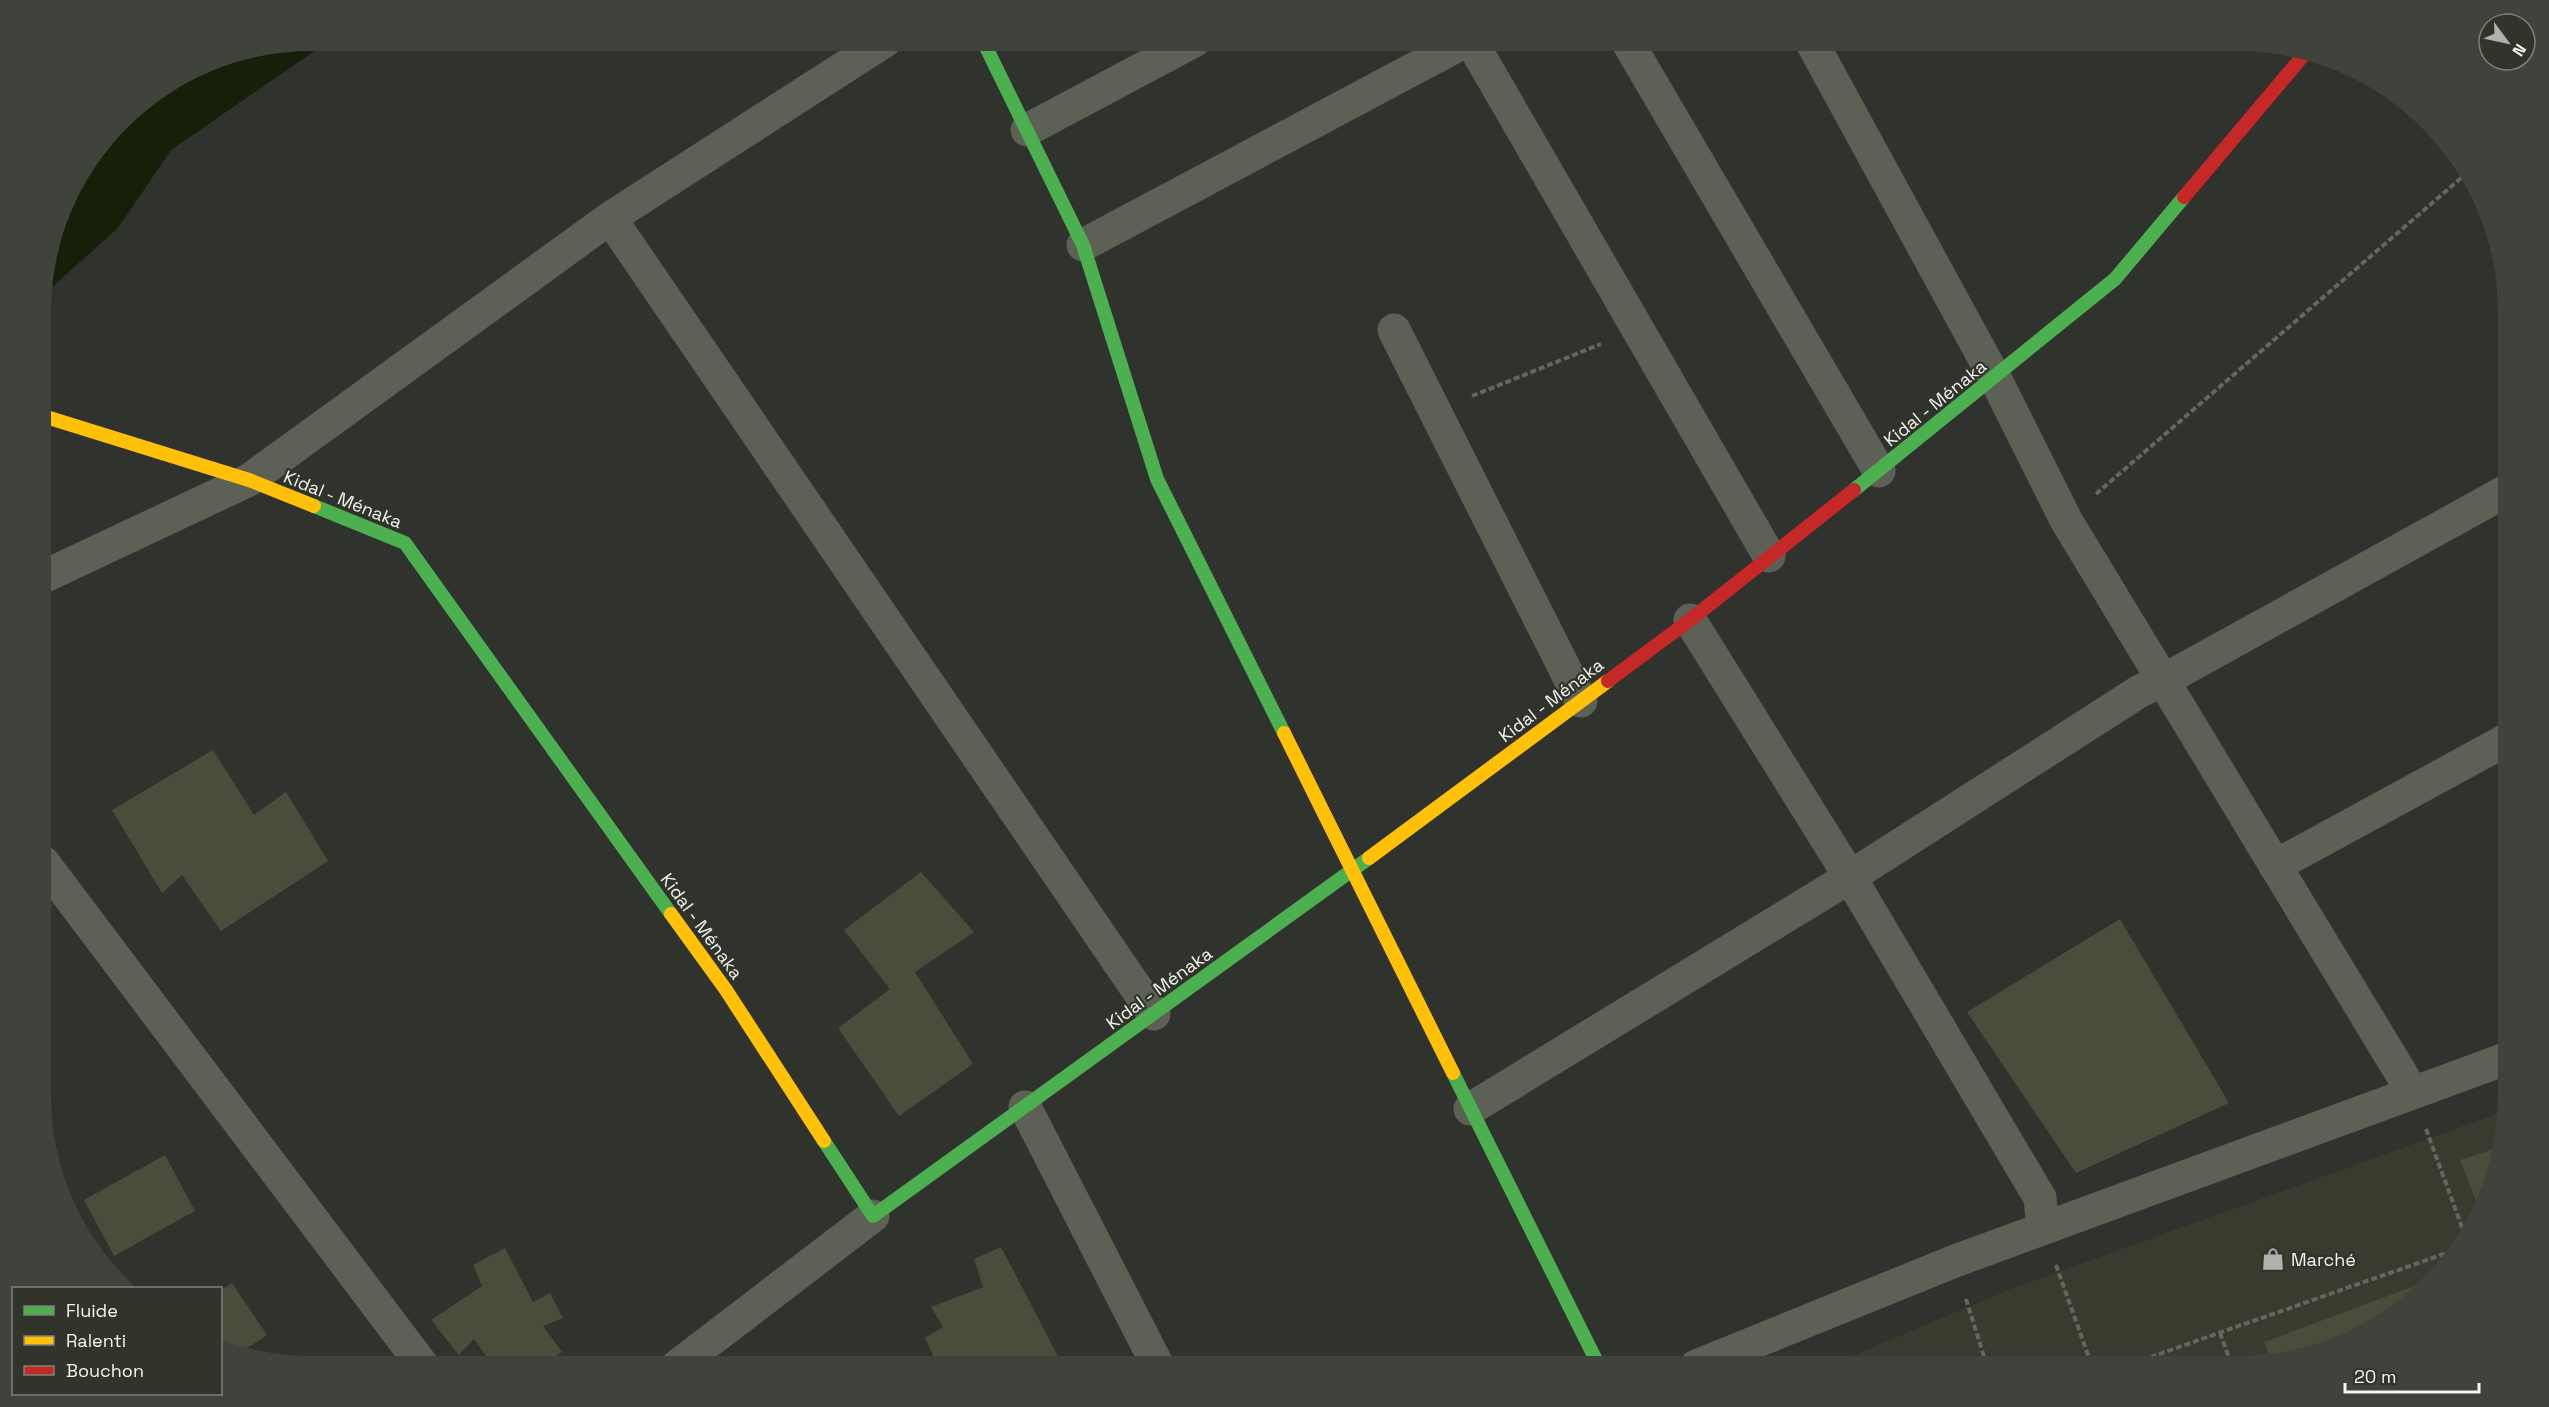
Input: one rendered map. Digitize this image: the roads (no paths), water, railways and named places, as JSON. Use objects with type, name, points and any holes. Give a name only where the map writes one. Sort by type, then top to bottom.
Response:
[{"type":"main road","points":[[988,51],[1083,245],[1157,479],[1594,1356]]},
{"type":"main road","name":"Kidal - Ménaka","points":[[51,418],[249,480],[405,543],[726,990],[873,1216],[1353,870],[1690,620],[1995,378],[2115,279],[2300,59]]},
{"type":"street","points":[[51,573],[249,480],[610,218],[868,51]]},
{"type":"street","points":[[1027,130],[1174,51]]},
{"type":"street","points":[[1083,245],[1447,51]]},
{"type":"street","points":[[1474,51],[1769,556]]},
{"type":"street","points":[[1633,51],[1879,471]]},
{"type":"street","points":[[1817,51],[1995,378],[2066,520],[2413,1093]]},
{"type":"street","points":[[610,218],[1154,1014]]},
{"type":"street","points":[[1394,330],[1581,700]]},
{"type":"street","points":[[1470,1109],[1850,877],[2140,691],[2164,680],[2498,495]]},
{"type":"street","points":[[1690,620],[1850,877],[2040,1198],[2043,1228]]},
{"type":"street","points":[[2275,867],[2498,744]]},
{"type":"street","points":[[51,873],[415,1356]]},
{"type":"street","points":[[1721,1356],[1954,1261],[2498,1062]]},
{"type":"street","points":[[1025,1107],[1153,1356]]},
{"type":"street","points":[[698,1356],[873,1216]]},
{"type":"place","name":"Marché","points":[[2273,1259]]}]
